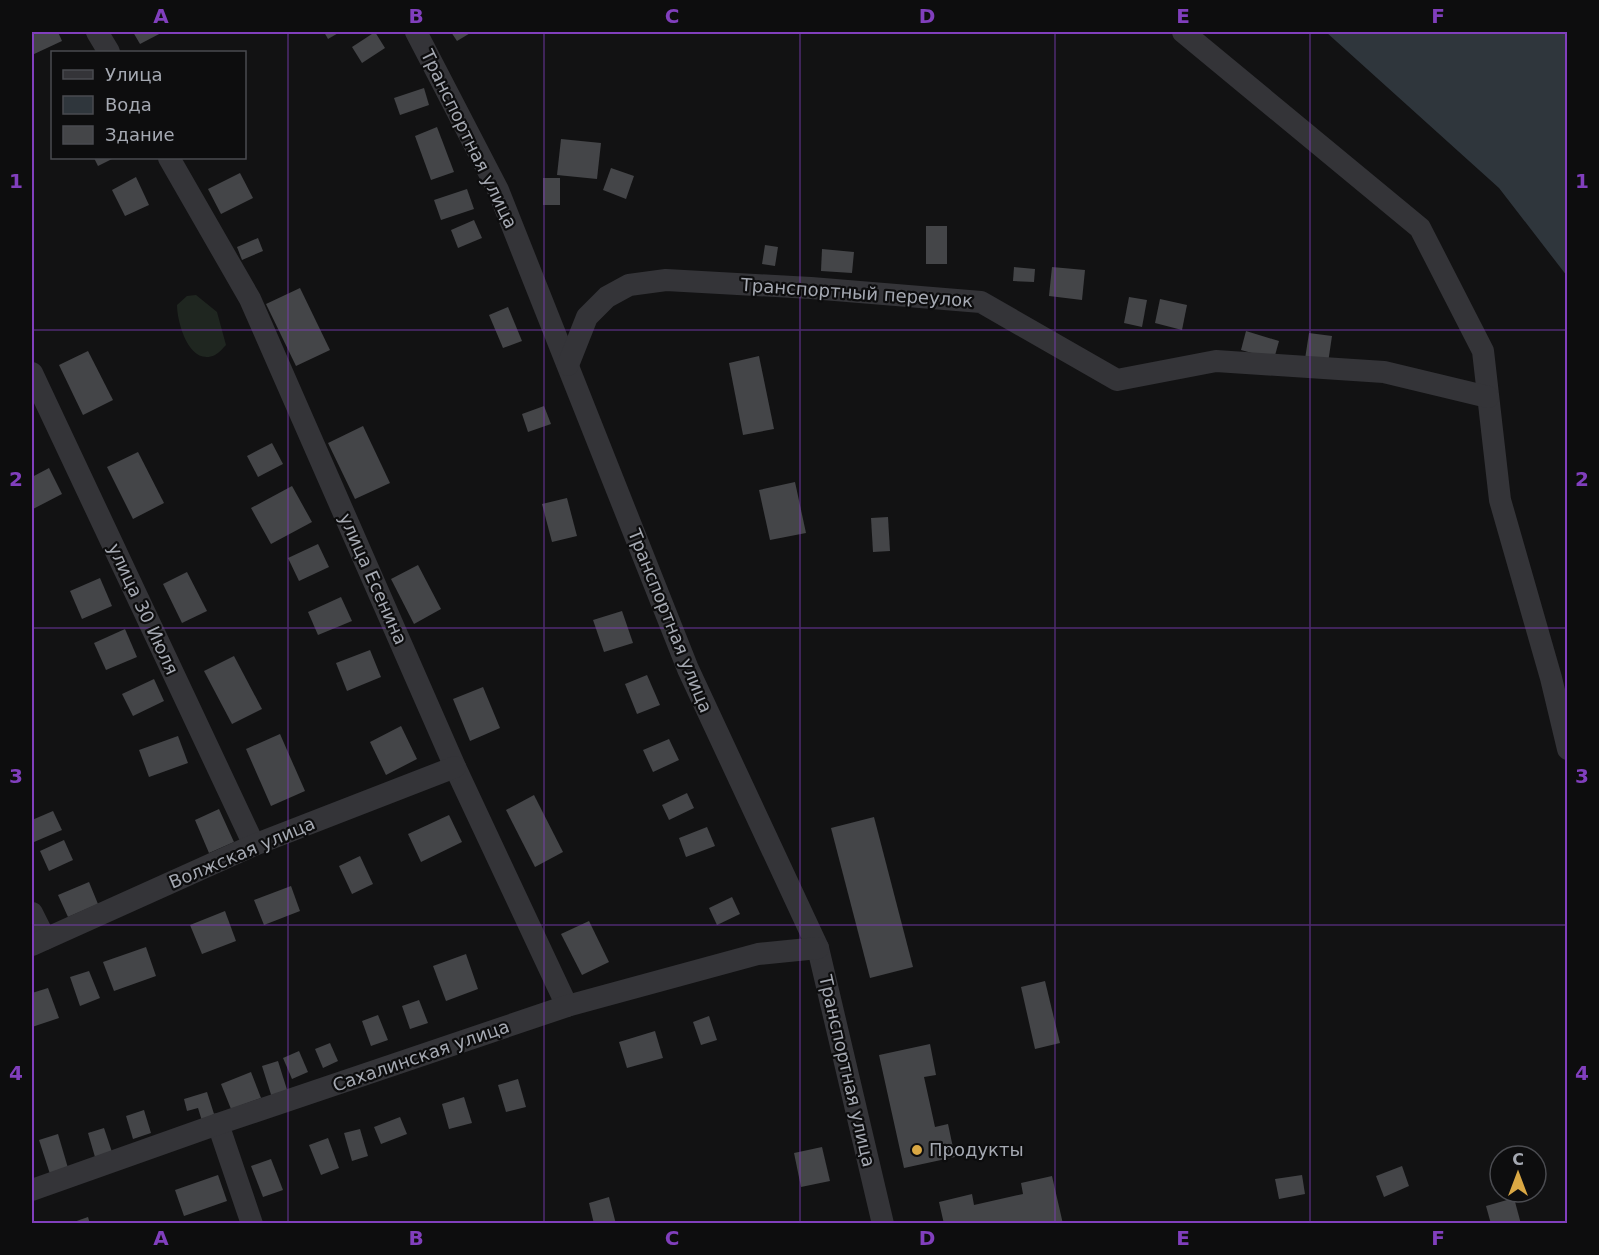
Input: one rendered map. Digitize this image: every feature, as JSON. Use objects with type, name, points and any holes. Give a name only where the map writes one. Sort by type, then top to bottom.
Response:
[{"type":"street","points":[[97,32],[108,51]]},
{"type":"street","name":"Транспортная улица","points":[[416,32],[498,190],[688,669],[818,948],[883,1224]]},
{"type":"street","points":[[1183,32],[1420,228],[1483,351],[1500,500],[1551,678],[1568,748]]},
{"type":"street","name":"улица Есенина","points":[[170,159],[250,299],[455,767],[567,1006]]},
{"type":"street","name":"Транспортный переулок","points":[[568,365],[587,317],[607,297],[629,285],[666,280],[811,288],[981,302],[1117,380],[1216,361],[1384,372],[1488,397]]},
{"type":"street","name":"улица 30 Июля","points":[[32,373],[254,845]]},
{"type":"street","name":"Волжская улица","points":[[38,942],[254,845],[455,767]]},
{"type":"street","points":[[32,914],[38,942]]},
{"type":"street","name":"Сахалинская улица","points":[[32,1190],[218,1124],[567,1006],[758,954],[818,948]]},
{"type":"street","points":[[218,1124],[252,1224]]},
{"type":"shaded area","points":[[196,295],[217,312],[226,345],[215,355],[206,357],[198,355],[186,341],[179,322],[177,305],[187,296]]},
{"type":"water","points":[[1326,32],[1567,32],[1567,276],[1499,188]]},
{"type":"building","points":[[32,32],[58,32],[62,41],[32,55]]},
{"type":"building","points":[[133,32],[163,32],[140,44]]},
{"type":"building","points":[[324,32],[340,32],[328,39]]},
{"type":"building","points":[[375,32],[385,48],[362,63],[352,47]]},
{"type":"building","points":[[451,32],[472,32],[457,41]]},
{"type":"building","points":[[424,88],[429,105],[400,115],[394,98]]},
{"type":"building","points":[[437,127],[454,172],[431,180],[415,136]]},
{"type":"building","points":[[561,139],[601,143],[597,179],[557,175]]},
{"type":"building","points":[[94,159],[112,159],[98,166]]},
{"type":"building","points":[[611,168],[634,176],[626,199],[603,190]]},
{"type":"building","points":[[240,173],[253,198],[221,214],[208,189]]},
{"type":"building","points":[[136,177],[149,205],[125,216],[112,190]]},
{"type":"building","points":[[543,178],[560,178],[560,205],[543,205]]},
{"type":"building","points":[[467,189],[474,209],[441,220],[434,200]]},
{"type":"building","points":[[474,220],[482,238],[458,248],[451,230]]},
{"type":"building","points":[[926,226],[947,226],[947,264],[926,264]]},
{"type":"building","points":[[258,238],[263,251],[242,260],[237,247]]},
{"type":"building","points":[[765,245],[778,247],[775,266],[762,264]]},
{"type":"building","points":[[822,249],[854,252],[852,273],[821,271]]},
{"type":"building","points":[[1014,267],[1035,269],[1034,282],[1013,281]]},
{"type":"building","points":[[1052,267],[1085,270],[1082,300],[1049,296]]},
{"type":"building","points":[[300,288],[330,350],[296,366],[266,304]]},
{"type":"building","points":[[1129,297],[1147,300],[1142,327],[1124,323]]},
{"type":"building","points":[[1160,299],[1187,305],[1182,330],[1155,323]]},
{"type":"building","points":[[508,307],[522,341],[503,348],[489,315]]},
{"type":"building","points":[[1246,331],[1279,341],[1274,359],[1241,350]]},
{"type":"building","points":[[1309,333],[1332,336],[1328,363],[1305,359]]},
{"type":"building","points":[[88,351],[113,400],[83,415],[59,365]]},
{"type":"building","points":[[759,356],[774,429],[743,435],[729,363]]},
{"type":"building","points":[[544,406],[551,424],[528,432],[522,414]]},
{"type":"building","points":[[363,426],[390,483],[355,499],[328,443]]},
{"type":"building","points":[[272,443],[283,464],[258,477],[247,456]]},
{"type":"building","points":[[138,452],[164,503],[133,519],[107,467]]},
{"type":"building","points":[[49,468],[62,494],[33,509],[32,477]]},
{"type":"building","points":[[795,482],[806,533],[770,540],[759,490]]},
{"type":"building","points":[[292,486],[312,522],[271,544],[251,508]]},
{"type":"building","points":[[567,498],[577,536],[552,542],[542,504]]},
{"type":"building","points":[[888,517],[890,551],[873,552],[871,518]]},
{"type":"building","points":[[318,544],[329,567],[299,581],[288,558]]},
{"type":"building","points":[[418,565],[441,609],[414,624],[391,579]]},
{"type":"building","points":[[187,572],[207,611],[182,623],[163,584]]},
{"type":"building","points":[[100,578],[112,606],[82,619],[70,591]]},
{"type":"building","points":[[341,597],[352,621],[318,635],[308,612]]},
{"type":"building","points":[[622,611],[633,643],[604,652],[593,620]]},
{"type":"building","points":[[125,629],[137,657],[106,670],[94,643]]},
{"type":"building","points":[[370,650],[381,677],[347,691],[336,663]]},
{"type":"building","points":[[234,656],[262,709],[232,724],[204,671]]},
{"type":"building","points":[[647,675],[660,705],[637,714],[625,684]]},
{"type":"building","points":[[154,679],[164,701],[133,716],[122,694]]},
{"type":"building","points":[[483,687],[500,728],[470,741],[453,699]]},
{"type":"building","points":[[401,726],[417,759],[386,775],[370,742]]},
{"type":"building","points":[[280,734],[305,791],[271,806],[246,749]]},
{"type":"building","points":[[178,736],[188,763],[149,777],[139,750]]},
{"type":"building","points":[[669,739],[679,760],[653,772],[643,750]]},
{"type":"building","points":[[687,793],[694,808],[669,820],[662,805]]},
{"type":"building","points":[[534,795],[563,852],[535,867],[506,810]]},
{"type":"building","points":[[219,809],[234,842],[209,853],[195,820]]},
{"type":"building","points":[[53,811],[62,830],[34,842],[32,820]]},
{"type":"building","points":[[449,815],[462,842],[421,862],[408,834]]},
{"type":"building","points":[[874,817],[913,967],[870,978],[831,828]]},
{"type":"building","points":[[707,827],[715,846],[686,857],[679,838]]},
{"type":"building","points":[[64,840],[73,860],[49,871],[40,851]]},
{"type":"building","points":[[360,856],[373,884],[352,894],[339,866]]},
{"type":"building","points":[[89,882],[98,904],[68,917],[58,895]]},
{"type":"building","points":[[291,886],[300,911],[264,925],[254,900]]},
{"type":"building","points":[[732,897],[740,914],[717,925],[709,908]]},
{"type":"building","points":[[225,911],[236,941],[202,954],[190,925]]},
{"type":"building","points":[[589,921],[609,962],[582,975],[561,934]]},
{"type":"building","points":[[146,947],[156,976],[114,991],[103,962]]},
{"type":"building","points":[[466,954],[478,989],[446,1001],[433,966]]},
{"type":"building","points":[[89,971],[100,998],[80,1006],[70,977]]},
{"type":"building","points":[[1045,981],[1060,1043],[1035,1049],[1021,987]]},
{"type":"building","points":[[48,988],[59,1018],[32,1027],[32,993]]},
{"type":"building","points":[[419,1000],[428,1023],[410,1029],[402,1006]]},
{"type":"building","points":[[378,1015],[388,1040],[371,1046],[362,1021]]},
{"type":"building","points":[[709,1016],[717,1040],[701,1045],[693,1022]]},
{"type":"building","points":[[655,1031],[663,1058],[627,1068],[619,1042]]},
{"type":"building","points":[[330,1043],[338,1061],[323,1068],[315,1049]]},
{"type":"building","points":[[930,1044],[936,1075],[924,1077],[935,1127],[948,1124],[955,1157],[904,1168],[879,1055]]},
{"type":"building","points":[[299,1051],[308,1072],[292,1079],[283,1058]]},
{"type":"building","points":[[278,1061],[289,1096],[273,1101],[262,1066]]},
{"type":"building","points":[[251,1072],[261,1098],[231,1109],[221,1084]]},
{"type":"building","points":[[518,1079],[526,1107],[506,1112],[498,1085]]},
{"type":"building","points":[[207,1092],[215,1117],[202,1121],[198,1108],[187,1111],[184,1099]]},
{"type":"building","points":[[464,1097],[472,1123],[449,1129],[442,1104]]},
{"type":"building","points":[[144,1110],[151,1133],[133,1139],[126,1116]]},
{"type":"building","points":[[400,1117],[407,1134],[381,1144],[374,1127]]},
{"type":"building","points":[[104,1128],[112,1152],[95,1157],[88,1133]]},
{"type":"building","points":[[360,1129],[368,1156],[352,1161],[344,1133]]},
{"type":"building","points":[[58,1134],[68,1168],[50,1174],[39,1140]]},
{"type":"building","points":[[328,1138],[339,1168],[321,1175],[309,1145]]},
{"type":"building","points":[[822,1147],[830,1181],[801,1187],[794,1153]]},
{"type":"building","points":[[271,1159],[283,1190],[263,1197],[251,1166]]},
{"type":"building","points":[[1402,1166],[1409,1186],[1384,1197],[1376,1176]]},
{"type":"building","points":[[218,1175],[227,1201],[184,1216],[175,1190]]},
{"type":"building","points":[[1302,1175],[1305,1194],[1279,1199],[1275,1179]]},
{"type":"building","points":[[1052,1176],[1063,1224],[944,1224],[939,1202],[972,1194],[974,1205],[1023,1194],[1021,1183]]},
{"type":"building","points":[[609,1197],[616,1224],[594,1224],[589,1203]]},
{"type":"building","points":[[1516,1204],[1521,1224],[1491,1224],[1486,1206]]},
{"type":"building","points":[[88,1217],[90,1224],[71,1224],[71,1223]]},
{"type":"place","name":"Продукты","points":[[917,1150]]}]
